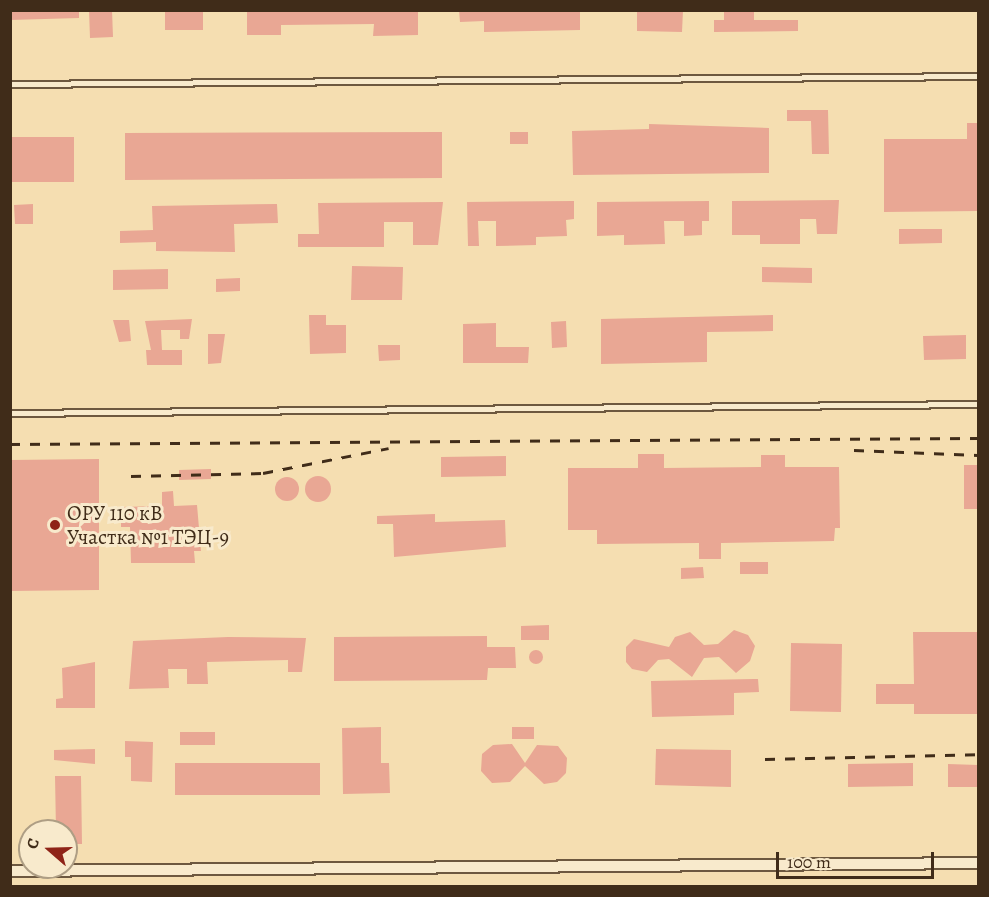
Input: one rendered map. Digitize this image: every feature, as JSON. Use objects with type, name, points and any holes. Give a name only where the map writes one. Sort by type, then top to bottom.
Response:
[{"type":"street","points":[[10,870],[978,863]]},
{"type":"lane","points":[[10,84],[978,76]]},
{"type":"lane","points":[[10,413],[978,404]]},
{"type":"building","points":[[10,10],[79,10],[79,18],[10,20]]},
{"type":"building","points":[[89,10],[112,10],[113,37],[90,38]]},
{"type":"building","points":[[165,10],[203,10],[203,30],[165,30]]},
{"type":"building","points":[[247,10],[418,10],[418,35],[373,36],[374,24],[281,25],[281,35],[247,35]]},
{"type":"building","points":[[459,10],[580,10],[580,30],[484,32],[484,21],[460,22]]},
{"type":"building","points":[[637,10],[683,10],[682,32],[637,31]]},
{"type":"building","points":[[724,11],[754,11],[754,20],[798,20],[798,31],[714,32],[714,20],[724,20]]},
{"type":"building","points":[[787,110],[828,110],[829,154],[812,154],[811,121],[787,121]]},
{"type":"building","points":[[967,123],[978,123],[978,211],[884,212],[884,139],[967,139]]},
{"type":"building","points":[[649,124],[769,128],[769,173],[573,175],[572,131],[649,129]]},
{"type":"building","points":[[442,132],[442,178],[125,180],[125,133]]},
{"type":"building","points":[[510,132],[528,132],[528,144],[510,144]]},
{"type":"building","points":[[10,137],[74,137],[74,182],[10,182]]},
{"type":"building","points":[[839,200],[837,234],[817,234],[816,219],[800,219],[800,244],[760,244],[760,235],[732,235],[732,201]]},
{"type":"building","points":[[574,201],[574,219],[566,220],[567,236],[536,237],[536,245],[496,246],[496,221],[478,221],[479,246],[468,246],[467,202]]},
{"type":"building","points":[[709,201],[709,221],[702,221],[702,235],[684,236],[684,221],[664,221],[665,244],[624,245],[624,235],[597,236],[597,202]]},
{"type":"building","points":[[443,202],[438,245],[413,245],[413,222],[384,222],[384,247],[298,247],[298,234],[319,234],[318,203]]},
{"type":"building","points":[[33,204],[33,224],[15,224],[14,205]]},
{"type":"building","points":[[277,204],[278,223],[234,224],[235,252],[156,251],[156,242],[120,243],[120,231],[153,230],[152,206]]},
{"type":"building","points":[[899,229],[942,229],[942,243],[899,244]]},
{"type":"building","points":[[352,266],[403,267],[402,300],[351,300]]},
{"type":"building","points":[[762,267],[812,268],[812,283],[762,282]]},
{"type":"building","points":[[168,269],[168,289],[113,290],[113,270]]},
{"type":"building","points":[[240,278],[240,291],[216,292],[216,279]]},
{"type":"building","points":[[309,315],[326,315],[326,325],[346,325],[346,353],[310,354]]},
{"type":"building","points":[[773,315],[773,331],[707,332],[707,362],[601,364],[601,319]]},
{"type":"building","points":[[192,319],[189,339],[180,339],[180,330],[161,330],[162,350],[182,350],[182,365],[147,365],[146,350],[151,350],[145,321]]},
{"type":"building","points":[[113,320],[129,320],[131,341],[119,342]]},
{"type":"building","points":[[566,321],[567,347],[552,348],[551,322]]},
{"type":"building","points":[[496,323],[496,347],[529,347],[528,363],[463,363],[463,324]]},
{"type":"building","points":[[208,334],[225,334],[221,363],[208,364]]},
{"type":"building","points":[[966,335],[966,359],[924,360],[923,336]]},
{"type":"building","points":[[378,345],[400,345],[400,360],[379,361]]},
{"type":"building","points":[[638,454],[664,454],[664,468],[761,467],[761,455],[785,455],[785,467],[839,467],[840,528],[835,528],[834,541],[721,543],[721,559],[699,559],[699,543],[597,544],[597,530],[568,530],[568,468],[638,468]]},
{"type":"building","points":[[506,456],[506,476],[441,477],[441,457]]},
{"type":"building","name":"ОРУ 110 кВ Участка №1 ТЭЦ-9","points":[[99,459],[99,590],[10,591],[10,460]]},
{"type":"building","points":[[964,465],[978,465],[978,509],[964,509]]},
{"type":"building","points":[[211,469],[211,479],[179,480],[179,470]]},
{"type":"building","points":[[318,476],[327,480],[331,489],[327,498],[318,502],[309,498],[305,489],[309,480]]},
{"type":"building","points":[[282,477],[292,477],[299,484],[299,494],[292,501],[282,501],[275,494],[275,484]]},
{"type":"building","points":[[173,491],[174,506],[197,505],[201,551],[194,551],[195,563],[131,563],[130,527],[121,527],[121,507],[162,506],[162,492]]},
{"type":"building","points":[[435,514],[435,522],[505,520],[506,547],[394,557],[393,524],[377,524],[377,516]]},
{"type":"building","points":[[740,562],[768,562],[768,574],[740,574]]},
{"type":"building","points":[[703,567],[704,578],[681,579],[681,568]]},
{"type":"building","points":[[549,625],[549,640],[521,640],[521,626]]},
{"type":"building","points":[[734,630],[748,635],[755,646],[750,661],[736,673],[719,657],[704,658],[692,677],[669,659],[658,660],[647,672],[632,669],[626,662],[626,647],[634,639],[669,647],[675,637],[690,632],[704,645],[718,644]]},
{"type":"building","points":[[913,632],[978,632],[978,714],[914,714],[914,704],[876,704],[876,684],[914,684]]},
{"type":"building","points":[[487,636],[487,647],[515,647],[516,668],[488,668],[487,680],[334,681],[334,637]]},
{"type":"building","points":[[228,637],[306,638],[302,672],[288,672],[288,660],[207,662],[208,684],[187,684],[187,669],[168,669],[169,688],[129,689],[133,641]]},
{"type":"building","points":[[791,643],[842,644],[841,712],[790,711]]},
{"type":"building","points":[[533,650],[539,650],[543,657],[539,664],[533,664],[529,660],[529,654]]},
{"type":"building","points":[[95,662],[95,708],[56,708],[56,699],[63,698],[62,668]]},
{"type":"building","points":[[758,679],[759,692],[734,693],[734,715],[652,717],[651,681]]},
{"type":"building","points":[[381,727],[381,763],[389,763],[390,793],[343,794],[342,728]]},
{"type":"building","points":[[512,727],[534,727],[534,739],[512,739]]},
{"type":"building","points":[[180,732],[215,732],[215,745],[180,745]]},
{"type":"building","points":[[125,741],[153,742],[152,782],[131,781],[131,757],[125,757]]},
{"type":"building","points":[[512,744],[525,763],[537,745],[558,746],[567,758],[566,773],[557,782],[544,784],[525,766],[510,782],[492,783],[481,771],[482,754],[493,745]]},
{"type":"building","points":[[95,749],[95,764],[54,760],[54,750]]},
{"type":"building","points":[[656,749],[731,750],[731,787],[655,785]]},
{"type":"building","points":[[175,763],[320,763],[320,795],[175,795]]},
{"type":"building","points":[[913,763],[913,786],[848,787],[848,764]]},
{"type":"building","points":[[948,764],[978,765],[978,787],[948,787]]},
{"type":"building","points":[[55,776],[81,776],[82,844],[78,844],[78,819],[56,819]]},
{"type":"railway","points":[[10,444],[978,438]]},
{"type":"railway","points":[[131,476],[263,473],[389,448]]},
{"type":"railway","points":[[854,450],[978,455]]},
{"type":"railway","points":[[765,759],[978,754]]},
{"type":"place","name":"ОРУ 110 кВ Участка №1 ТЭЦ-9","points":[[55,525]]}]
